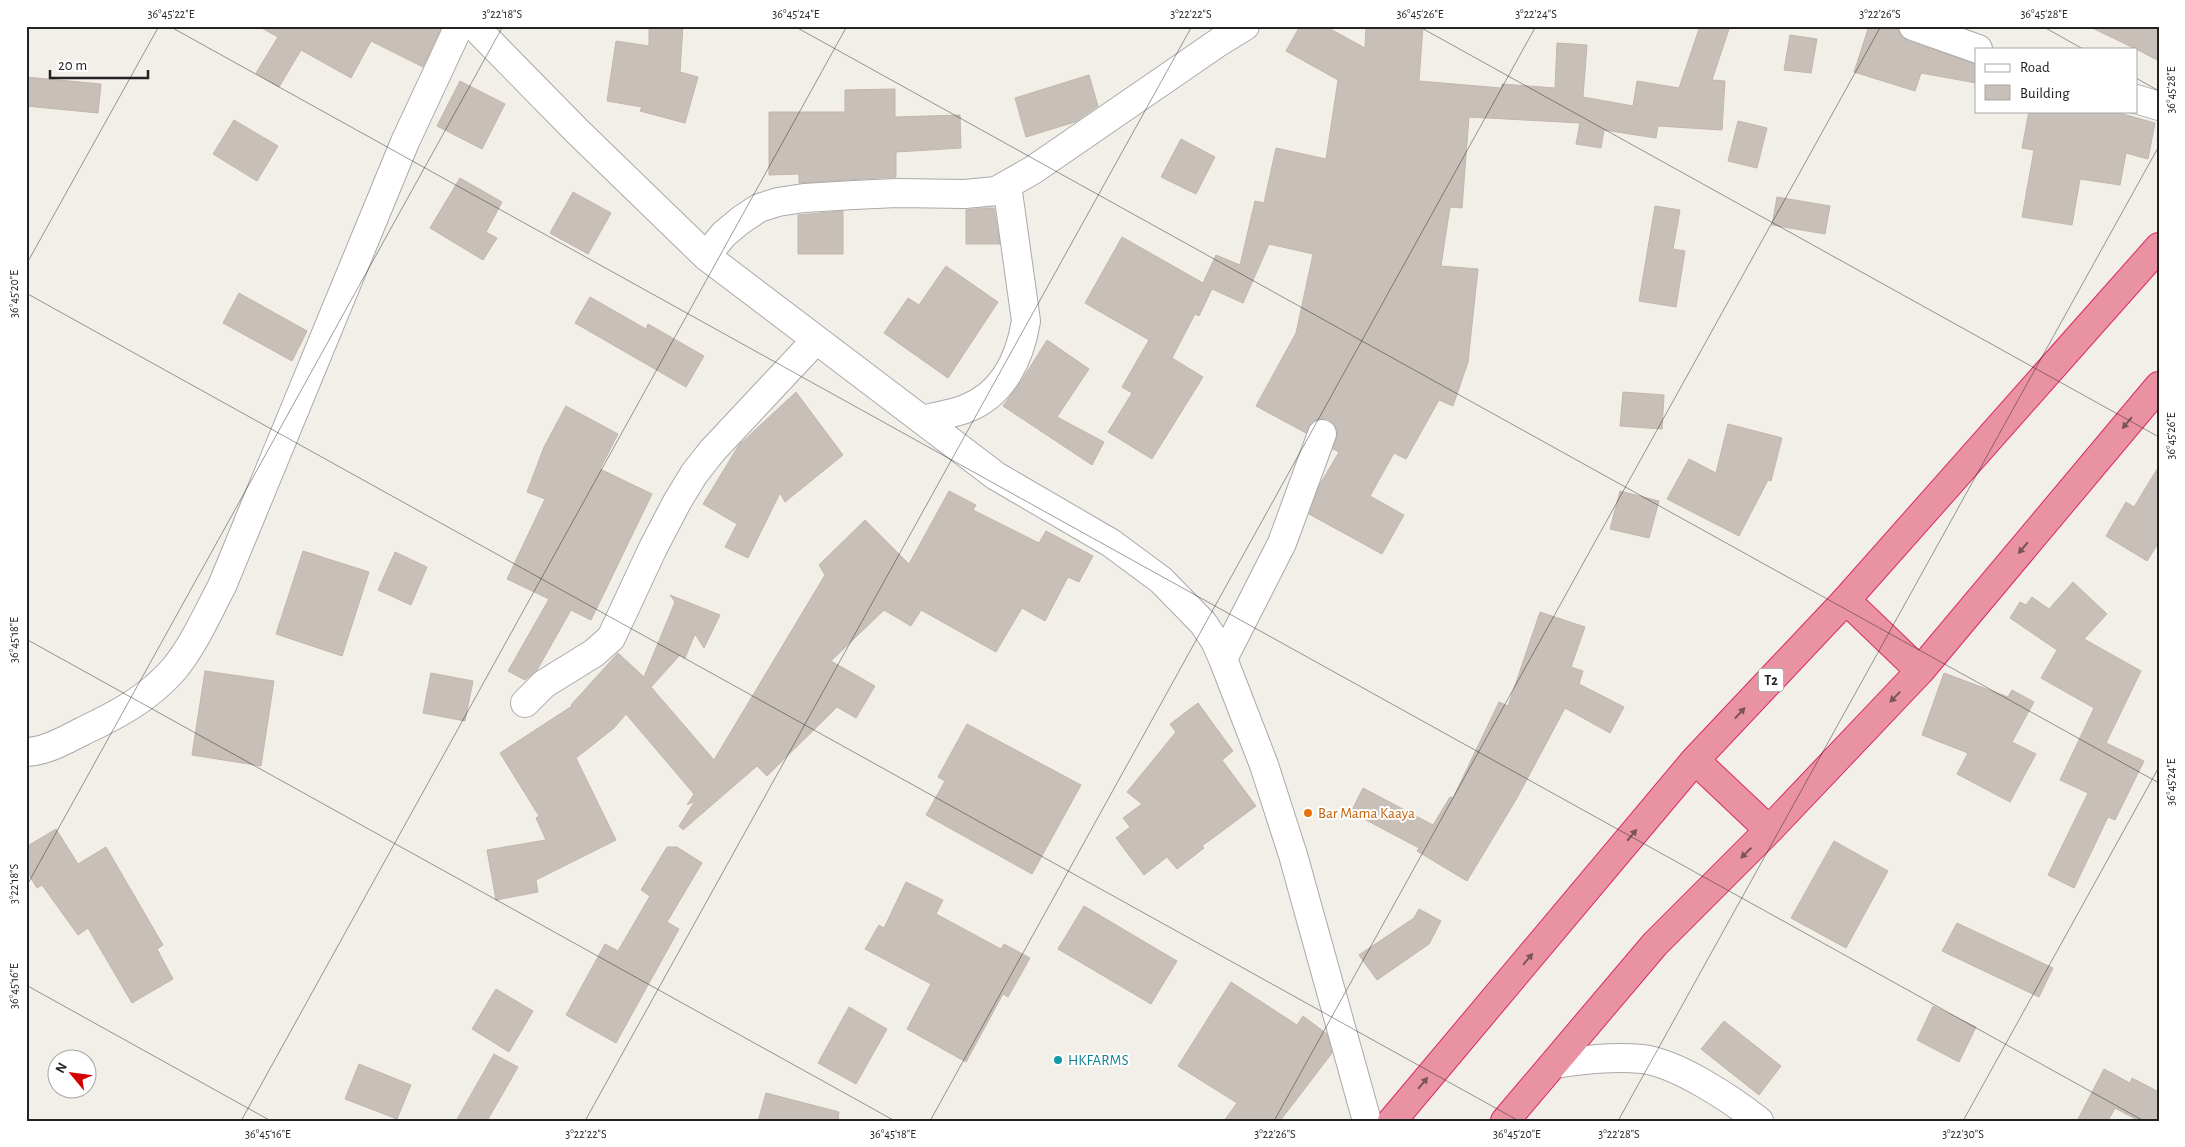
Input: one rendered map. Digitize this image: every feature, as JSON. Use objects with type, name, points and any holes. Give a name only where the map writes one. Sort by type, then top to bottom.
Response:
[{"type":"highway","name":"T2","points":[[1392,1121],[1696,760],[1846,600],[2159,247]]},
{"type":"highway","points":[[1505,1121],[1655,944],[1769,830],[1920,670],[2159,386]]},
{"type":"highway","points":[[1846,600],[1920,670]]},
{"type":"highway","points":[[1696,760],[1769,830]]},
{"type":"street","points":[[26,752],[49,748],[135,704],[174,669],[189,647],[222,586],[405,142],[459,26]]},
{"type":"street","points":[[474,26],[577,131],[706,256],[996,476],[1111,543],[1161,580],[1202,623],[1215,642],[1223,659],[1264,764],[1293,855],[1367,1121]]},
{"type":"street","points":[[706,256],[724,234],[741,220],[759,208],[778,202],[804,198],[897,193],[982,193],[996,191],[1007,186],[1245,26]]},
{"type":"street","points":[[1913,26],[1975,48]]},
{"type":"street","points":[[2138,100],[2159,106]]},
{"type":"street","points":[[924,420],[966,409],[991,395],[1010,372],[1023,342],[1026,321],[1007,186]]},
{"type":"street","points":[[525,703],[544,684],[594,653],[611,638],[653,548],[694,474],[712,451],[816,340]]},
{"type":"street","points":[[1223,659],[1282,543],[1322,434]]},
{"type":"street","points":[[1554,1064],[1600,1058],[1643,1059],[1673,1067],[1724,1096],[1760,1121]]},
{"type":"building","points":[[258,26],[442,26],[423,67],[371,41],[351,78],[301,50],[279,87],[256,73],[278,37]]},
{"type":"building","points":[[649,26],[683,26],[680,72],[698,77],[685,123],[640,111],[642,107],[607,101],[616,41],[649,46]]},
{"type":"building","points":[[1300,26],[1325,26],[1365,48],[1366,26],[1423,26],[1419,81],[1501,88],[1502,84],[1555,88],[1557,43],[1587,45],[1583,97],[1633,106],[1637,81],[1679,88],[1700,26],[1730,26],[1712,80],[1725,81],[1722,130],[1658,126],[1656,138],[1604,130],[1601,148],[1576,144],[1580,123],[1469,117],[1462,208],[1450,207],[1441,266],[1478,269],[1468,362],[1453,406],[1439,400],[1406,459],[1394,453],[1370,496],[1404,515],[1382,554],[1309,514],[1319,486],[1339,452],[1333,449],[1337,432],[1334,424],[1327,419],[1319,419],[1312,422],[1306,433],[1256,406],[1296,333],[1313,254],[1269,244],[1243,303],[1212,289],[1199,316],[1195,314],[1172,358],[1203,377],[1152,459],[1108,432],[1132,393],[1122,387],[1149,340],[1085,303],[1122,237],[1203,283],[1216,255],[1240,265],[1255,201],[1264,203],[1276,148],[1326,159],[1338,80],[1286,51]]},
{"type":"building","points":[[1869,26],[1898,26],[1901,36],[1908,41],[1975,64],[1975,83],[1921,73],[1915,91],[1854,72]]},
{"type":"building","points":[[2088,26],[2159,26],[2159,61],[2138,50],[2138,48],[2134,48]]},
{"type":"building","points":[[1790,35],[1817,39],[1811,73],[1784,70]]},
{"type":"building","points":[[1089,75],[1098,106],[1075,122],[1026,137],[1015,98]]},
{"type":"building","points":[[26,77],[101,84],[98,113],[26,106]]},
{"type":"building","points":[[460,81],[505,104],[482,149],[437,126]]},
{"type":"building","points":[[895,89],[895,117],[960,115],[961,148],[896,152],[896,177],[799,183],[799,174],[769,175],[769,112],[845,112],[845,90]]},
{"type":"building","points":[[2029,112],[2116,112],[2155,123],[2148,159],[2126,153],[2120,185],[2080,179],[2072,225],[2022,217],[2034,150],[2022,148]]},
{"type":"building","points":[[234,120],[278,146],[257,181],[213,154]]},
{"type":"building","points":[[1738,121],[1767,128],[1757,168],[1728,161]]},
{"type":"building","points":[[1181,139],[1215,157],[1196,194],[1161,177]]},
{"type":"building","points":[[460,178],[502,202],[486,232],[497,238],[483,260],[430,228]]},
{"type":"building","points":[[573,192],[611,213],[588,254],[550,233]]},
{"type":"building","points":[[1777,197],[1830,206],[1825,234],[1772,225]]},
{"type":"building","points":[[1655,206],[1680,210],[1673,249],[1685,251],[1676,307],[1639,301]]},
{"type":"building","points":[[994,208],[1000,244],[966,244],[966,210]]},
{"type":"building","points":[[843,211],[843,254],[798,254],[798,215]]},
{"type":"building","points":[[946,266],[998,302],[948,378],[884,333],[908,298],[919,305]]},
{"type":"building","points":[[239,293],[307,331],[292,361],[223,323]]},
{"type":"building","points":[[590,297],[646,329],[648,324],[704,356],[686,387],[575,323]]},
{"type":"building","points":[[1047,340],[1089,369],[1057,417],[1104,442],[1092,465],[1003,406]]},
{"type":"building","points":[[796,392],[843,455],[785,502],[780,493],[748,558],[725,547],[737,524],[703,504],[739,445]]},
{"type":"building","points":[[1623,392],[1664,395],[1662,429],[1620,426]]},
{"type":"building","points":[[566,406],[618,434],[600,469],[652,494],[591,620],[571,610],[537,670],[525,680],[508,671],[549,599],[507,579],[545,499],[527,492],[544,447]]},
{"type":"building","points":[[1728,424],[1782,438],[1771,481],[1768,480],[1739,536],[1667,499],[1689,459],[1716,473]]},
{"type":"building","points":[[2159,466],[2159,542],[2147,561],[2106,536],[2126,502],[2134,507]]},
{"type":"building","points":[[949,491],[976,505],[973,510],[1039,543],[1046,531],[1093,556],[1079,582],[1068,577],[1045,621],[1022,608],[996,652],[921,610],[911,626],[884,610],[831,661],[875,686],[856,718],[837,707],[767,776],[757,766],[683,830],[679,826],[695,801],[687,805],[694,794],[626,714],[614,728],[576,758],[616,840],[536,880],[538,892],[496,900],[487,850],[546,840],[536,818],[539,816],[500,753],[572,706],[618,653],[644,677],[675,602],[670,595],[720,615],[704,648],[695,634],[685,658],[680,655],[651,687],[714,760],[825,575],[819,565],[865,520],[909,564]]},
{"type":"building","points":[[1620,491],[1659,501],[1649,538],[1610,529]]},
{"type":"building","points":[[303,551],[369,572],[342,656],[276,634]]},
{"type":"building","points":[[395,552],[427,567],[411,605],[378,590]]},
{"type":"building","points":[[2073,582],[2107,614],[2084,639],[2141,671],[2106,743],[2144,761],[2115,820],[2108,817],[2074,888],[2048,875],[2088,793],[2060,780],[2094,708],[2041,678],[2057,650],[2010,618],[2020,602],[2026,605],[2032,597],[2049,609]]},
{"type":"building","points":[[1540,612],[1585,627],[1571,667],[1583,671],[1579,684],[1624,707],[1610,733],[1565,708],[1517,798],[1467,881],[1417,851],[1419,848],[1351,812],[1363,788],[1433,825],[1450,797],[1453,798],[1499,702],[1508,706]]},
{"type":"building","points":[[205,671],[274,681],[261,766],[192,755]]},
{"type":"building","points":[[431,673],[473,681],[465,721],[423,713]]},
{"type":"building","points":[[1944,673],[2008,697],[2012,690],[2034,702],[2012,742],[2036,754],[2010,802],[1957,774],[1968,753],[1922,735]]},
{"type":"building","points":[[1198,703],[1233,751],[1222,760],[1256,806],[1202,846],[1204,848],[1177,869],[1167,857],[1144,875],[1116,838],[1130,827],[1123,818],[1142,804],[1127,792],[1176,732],[1170,724]]},
{"type":"building","points":[[967,724],[1081,785],[1032,874],[926,815],[945,781],[938,777]]},
{"type":"building","points":[[56,829],[78,864],[106,847],[163,945],[157,949],[173,979],[132,1003],[88,928],[78,935],[42,885],[37,888],[26,870],[26,847]]},
{"type":"building","points":[[1834,841],[1888,871],[1846,948],[1791,918]]},
{"type":"building","points":[[667,847],[677,847],[702,863],[667,922],[679,929],[616,1043],[566,1015],[605,944],[618,951],[650,896],[641,890]]},
{"type":"building","points":[[906,882],[943,900],[936,914],[1001,949],[1004,944],[1030,958],[1008,997],[1003,994],[966,1062],[907,1029],[931,984],[865,949],[879,925],[884,928]]},
{"type":"building","points":[[1084,906],[1177,961],[1151,1004],[1058,949]]},
{"type":"building","points":[[1419,909],[1441,921],[1429,944],[1377,980],[1359,955],[1414,918]]},
{"type":"building","points":[[1957,923],[2053,968],[2039,997],[1942,951]]},
{"type":"building","points":[[1231,982],[1297,1025],[1303,1016],[1327,1034],[1332,1053],[1280,1121],[1224,1121],[1237,1103],[1178,1066]]},
{"type":"building","points":[[496,989],[533,1011],[509,1052],[472,1029]]},
{"type":"building","points":[[1933,1006],[1976,1027],[1959,1062],[1917,1040]]},
{"type":"building","points":[[849,1007],[887,1029],[856,1084],[818,1063]]},
{"type":"building","points":[[1724,1021],[1781,1066],[1759,1095],[1701,1049]]},
{"type":"building","points":[[494,1054],[518,1067],[487,1121],[456,1121]]},
{"type":"building","points":[[359,1064],[411,1085],[397,1119],[345,1099]]},
{"type":"building","points":[[2104,1069],[2130,1083],[2132,1078],[2159,1092],[2159,1121],[2139,1121],[2115,1108],[2108,1121],[2077,1121]]},
{"type":"building","points":[[766,1093],[839,1112],[838,1121],[758,1121]]},
{"type":"place","name":"Bar Mama Kaaya","points":[[1308,813]]},
{"type":"place","name":"HKFARMS","points":[[1058,1060]]}]
